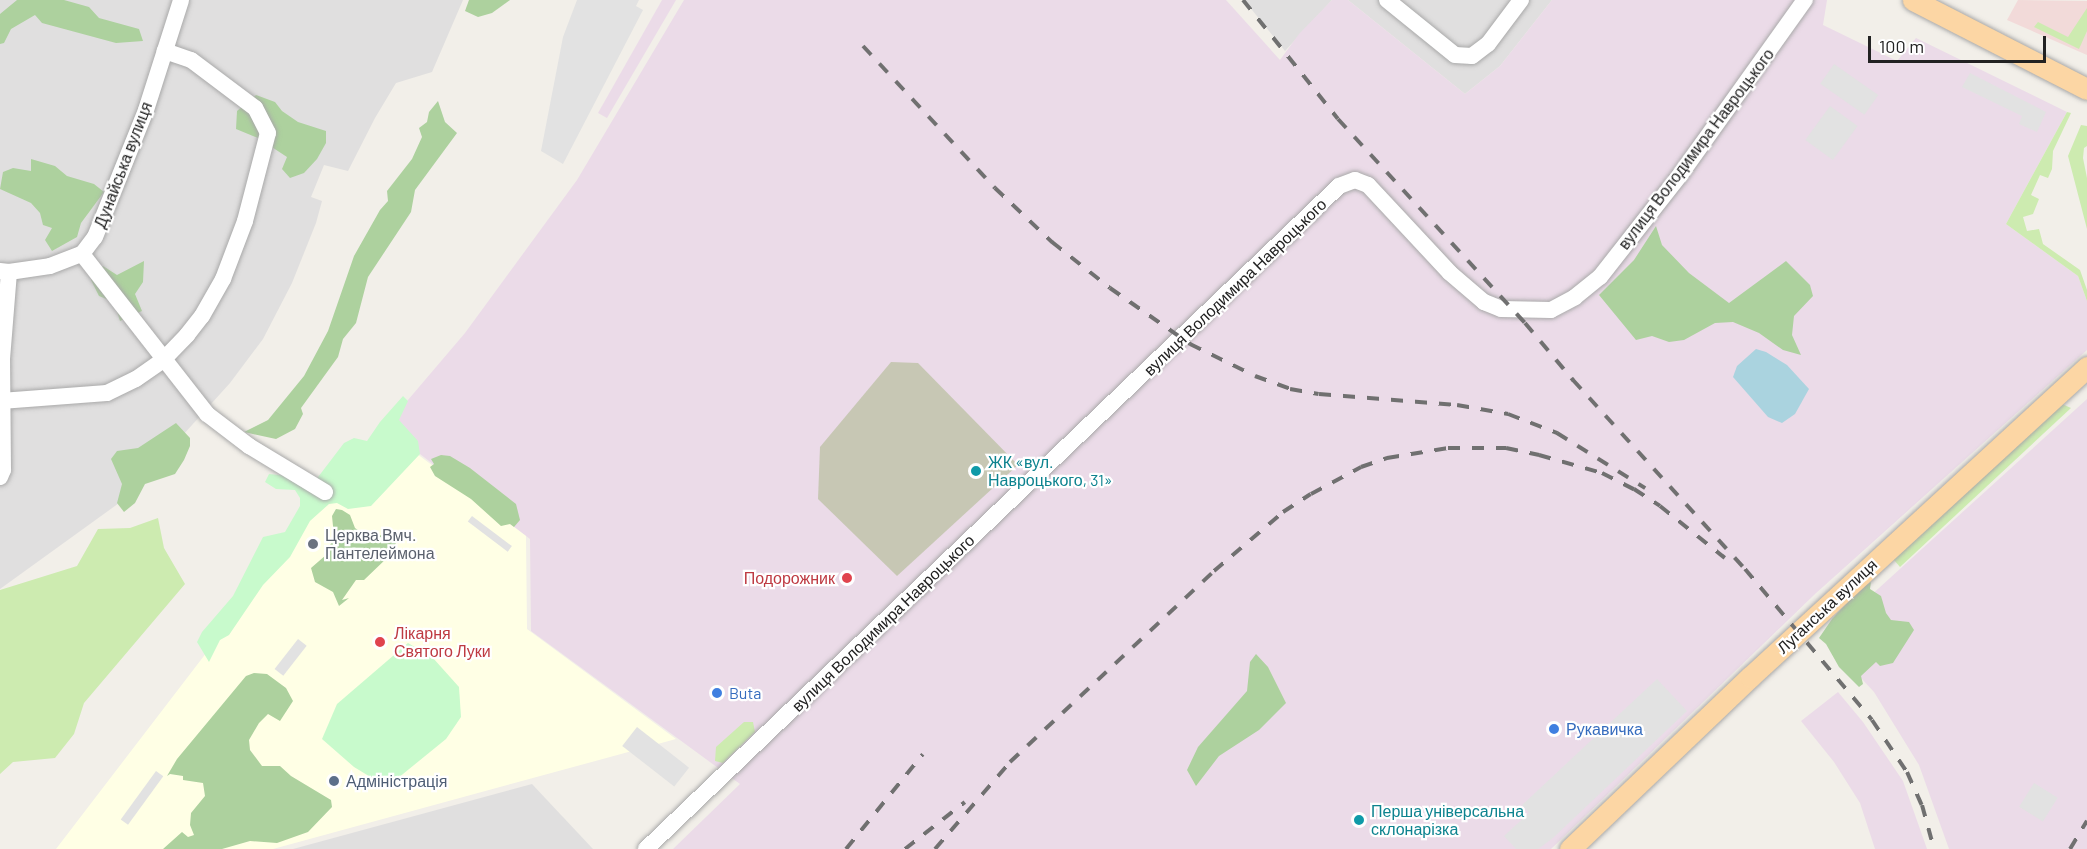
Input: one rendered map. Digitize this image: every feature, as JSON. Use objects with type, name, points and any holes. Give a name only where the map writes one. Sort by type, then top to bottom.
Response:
[{"type":"main road","points":[[1913,0],[2087,89]]},
{"type":"main road","name":"Луганська вулиця","points":[[1570,849],[1750,677],[2087,367]]},
{"type":"street","name":"Дунайська вулиця","points":[[82,254],[95,237],[118,183],[181,0]]},
{"type":"street","points":[[1388,0],[1455,55],[1472,56],[1488,44],[1521,0]]},
{"type":"street","name":"вулиця Володимира Навроцького","points":[[646,849],[1340,186],[1354,180],[1368,185],[1450,273],[1484,302],[1502,309],[1551,310],[1575,297],[1600,277],[1680,175],[1805,0]]},
{"type":"street","points":[[1,401],[107,393],[136,379],[163,360],[202,316],[231,263],[245,221],[268,133],[255,108],[191,60],[165,51]]},
{"type":"street","points":[[0,477],[3,470],[1,401],[4,272],[50,266],[82,254],[207,414],[249,446],[325,492]]},
{"type":"shaded area","points":[[0,0],[463,0],[432,72],[396,83],[348,171],[324,165],[311,197],[322,201],[316,223],[292,283],[263,339],[230,383],[126,498],[0,589]]},
{"type":"shaded area","points":[[577,0],[639,0],[636,6],[643,10],[563,164],[541,151],[563,37]]},
{"type":"shaded area","points":[[662,0],[676,0],[607,118],[598,113]]},
{"type":"shaded area","points":[[684,0],[1226,0],[1280,60],[1299,34],[1332,0],[1348,0],[1465,94],[1500,66],[1552,0],[1827,0],[1823,25],[1897,61],[1916,38],[2067,112],[2006,224],[2078,276],[2087,301],[2087,350],[1815,594],[1551,849],[673,849],[740,784],[531,631],[530,539],[385,427],[465,333],[577,180]]},
{"type":"shaded area","points":[[1244,0],[1332,0],[1285,51]]},
{"type":"shaded area","points":[[1348,0],[1552,0],[1500,66],[1465,94]]},
{"type":"shaded area","points":[[2018,0],[2087,1],[2087,55],[2007,20]]},
{"type":"shaded area","points":[[1834,64],[1878,95],[1864,115],[1820,84]]},
{"type":"shaded area","points":[[1970,73],[2046,112],[2037,132],[2019,124],[2022,116],[1962,87]]},
{"type":"shaded area","points":[[1830,106],[1858,126],[1833,160],[1805,140]]},
{"type":"shaded area","points":[[891,362],[918,363],[1018,465],[897,576],[818,499],[820,447]]},
{"type":"shaded area","points":[[2087,399],[2087,849],[1949,849],[1919,765],[1874,692],[1824,638]]},
{"type":"shaded area","name":"Лікарня Святого Луки","points":[[380,426],[526,536],[527,629],[676,739],[273,849],[56,849]]},
{"type":"shaded area","points":[[472,516],[512,546],[508,552],[468,522]]},
{"type":"shaded area","points":[[298,639],[307,646],[283,676],[275,669]]},
{"type":"shaded area","points":[[1657,679],[1687,711],[1553,838],[1538,849],[1516,849],[1504,836],[1529,813],[1522,805]]},
{"type":"shaded area","points":[[1838,692],[1863,722],[1903,781],[1927,849],[1875,849],[1860,803],[1834,762],[1801,721]]},
{"type":"shaded area","points":[[637,727],[689,768],[674,787],[622,746]]},
{"type":"shaded area","points":[[156,771],[163,776],[128,825],[121,820]]},
{"type":"shaded area","points":[[2034,783],[2058,798],[2043,822],[2019,807]]},
{"type":"shaded area","points":[[532,784],[593,849],[293,849]]},
{"type":"green space","points":[[17,0],[64,0],[89,7],[99,18],[139,29],[143,41],[116,43],[42,23],[35,15],[11,29],[4,43],[0,44],[0,14]]},
{"type":"green space","points":[[469,0],[510,0],[492,13],[478,17],[465,11]]},
{"type":"green space","points":[[2087,8],[2087,31],[2079,49],[2034,27],[2038,22],[2068,37]]},
{"type":"green space","points":[[256,95],[275,102],[282,111],[298,122],[326,131],[326,143],[317,159],[304,173],[290,178],[282,169],[287,157],[258,138],[236,129],[237,111]]},
{"type":"green space","points":[[438,101],[445,122],[457,133],[415,190],[411,212],[368,277],[356,323],[343,339],[338,357],[301,408],[303,414],[295,429],[276,439],[244,432],[268,420],[304,376],[328,331],[354,256],[380,210],[388,201],[387,191],[412,159],[422,137],[419,128],[427,122],[429,112]]},
{"type":"green space","points":[[2067,112],[2071,113],[2053,151],[2052,169],[2048,178],[2040,175],[2031,195],[2039,199],[2033,214],[2023,217],[2027,231],[2039,229],[2043,244],[2080,270],[2087,290],[2087,301],[2078,276],[2006,224]]},
{"type":"green space","points":[[2081,125],[2087,126],[2087,146],[2084,148],[2083,158],[2087,178],[2087,229],[2068,156]]},
{"type":"green space","points":[[31,159],[55,166],[67,176],[94,184],[104,192],[81,223],[77,237],[52,251],[45,240],[52,228],[43,225],[40,213],[31,203],[0,189],[3,172],[13,168],[31,171]]},
{"type":"green space","points":[[1656,226],[1662,245],[1689,273],[1729,303],[1786,261],[1810,285],[1813,296],[1794,316],[1792,335],[1801,355],[1783,350],[1759,333],[1733,322],[1715,323],[1684,340],[1669,342],[1652,336],[1636,340],[1599,295],[1634,260]]},
{"type":"green space","points":[[144,261],[143,282],[135,294],[142,311],[120,321],[114,302],[99,296],[91,280],[103,266],[117,275]]},
{"type":"green space","points":[[403,396],[408,401],[399,420],[418,441],[420,454],[371,506],[348,509],[337,503],[329,504],[310,521],[290,557],[263,585],[229,635],[220,640],[209,662],[197,642],[202,632],[233,596],[263,537],[285,532],[300,506],[300,498],[295,490],[276,489],[265,482],[269,474],[298,477],[312,485],[344,443],[354,438],[367,441]]},
{"type":"green space","points":[[2062,404],[2071,408],[1900,567],[1894,560],[1894,556]]},
{"type":"green space","points":[[176,423],[190,438],[190,446],[184,460],[175,474],[145,484],[135,503],[124,512],[117,503],[122,484],[111,459],[117,451],[138,448]]},
{"type":"green space","points":[[441,455],[450,456],[470,468],[516,504],[520,520],[514,527],[510,524],[501,526],[471,499],[435,476],[430,467],[434,464],[431,459]]},
{"type":"green space","points":[[336,509],[350,515],[355,528],[369,538],[382,535],[396,543],[388,557],[364,580],[356,580],[342,600],[349,598],[339,606],[333,592],[315,582],[311,568],[326,555],[334,536],[332,516]]},
{"type":"green space","points":[[158,518],[164,548],[185,584],[84,703],[74,734],[55,758],[13,762],[0,774],[0,590],[77,566],[98,529],[130,528]]},
{"type":"green space","points":[[1871,582],[1870,589],[1881,596],[1886,613],[1891,620],[1909,622],[1914,630],[1893,663],[1880,666],[1876,662],[1861,676],[1863,684],[1859,687],[1839,667],[1826,644],[1819,638],[1832,619],[1861,588]]},
{"type":"green space","points":[[408,643],[433,658],[459,687],[461,717],[446,739],[387,787],[354,767],[322,739],[337,704]]},
{"type":"green space","points":[[1256,654],[1268,667],[1286,703],[1259,730],[1219,756],[1196,786],[1187,770],[1198,747],[1247,691],[1250,662]]},
{"type":"green space","points":[[254,673],[267,674],[286,688],[293,701],[280,721],[268,714],[259,723],[249,740],[250,750],[262,766],[280,766],[291,776],[331,800],[332,807],[308,832],[277,843],[250,841],[222,849],[163,849],[182,832],[188,837],[194,835],[190,825],[191,813],[205,796],[203,783],[183,780],[183,776],[170,774],[167,776],[177,759],[246,676]]},
{"type":"green space","points":[[744,722],[753,722],[755,732],[723,763],[715,761],[716,747]]},
{"type":"water","points":[[1756,349],[1766,352],[1787,365],[1809,389],[1795,414],[1782,423],[1768,417],[1733,377],[1737,366]]},
{"type":"railway","points":[[1243,0],[1338,119],[1525,323],[1573,380],[1745,569],[1872,720],[1907,772],[1922,805],[1934,849]]},
{"type":"railway","points":[[863,46],[995,188],[1052,242],[1110,288],[1190,344],[1255,376],[1290,389],[1319,394],[1457,405],[1508,414],[1557,433],[1645,488]]},
{"type":"railway","points":[[935,849],[1010,762],[1214,571],[1283,512],[1361,467],[1387,458],[1448,448],[1506,448],[1539,455],[1602,473],[1634,489],[1660,506],[1725,558]]},
{"type":"railway","points":[[846,849],[923,754]]},
{"type":"railway","points":[[905,849],[965,802]]},
{"type":"railway","points":[[2070,849],[2087,821]]},
{"type":"place","name":"ЖК «вул. Навроцького, 31»","points":[[976,471]]},
{"type":"place","name":"Церква Вмч. Пантелеймона","points":[[313,544]]},
{"type":"place","name":"Подорожник","points":[[847,578]]},
{"type":"place","name":"Лікарня Святого Луки","points":[[380,642]]},
{"type":"place","name":"Buta","points":[[717,693]]},
{"type":"place","name":"Рукавичка","points":[[1554,729]]},
{"type":"place","name":"Адміністрація","points":[[334,781]]},
{"type":"place","name":"Перша універсальна склонарізка","points":[[1359,820]]}]
